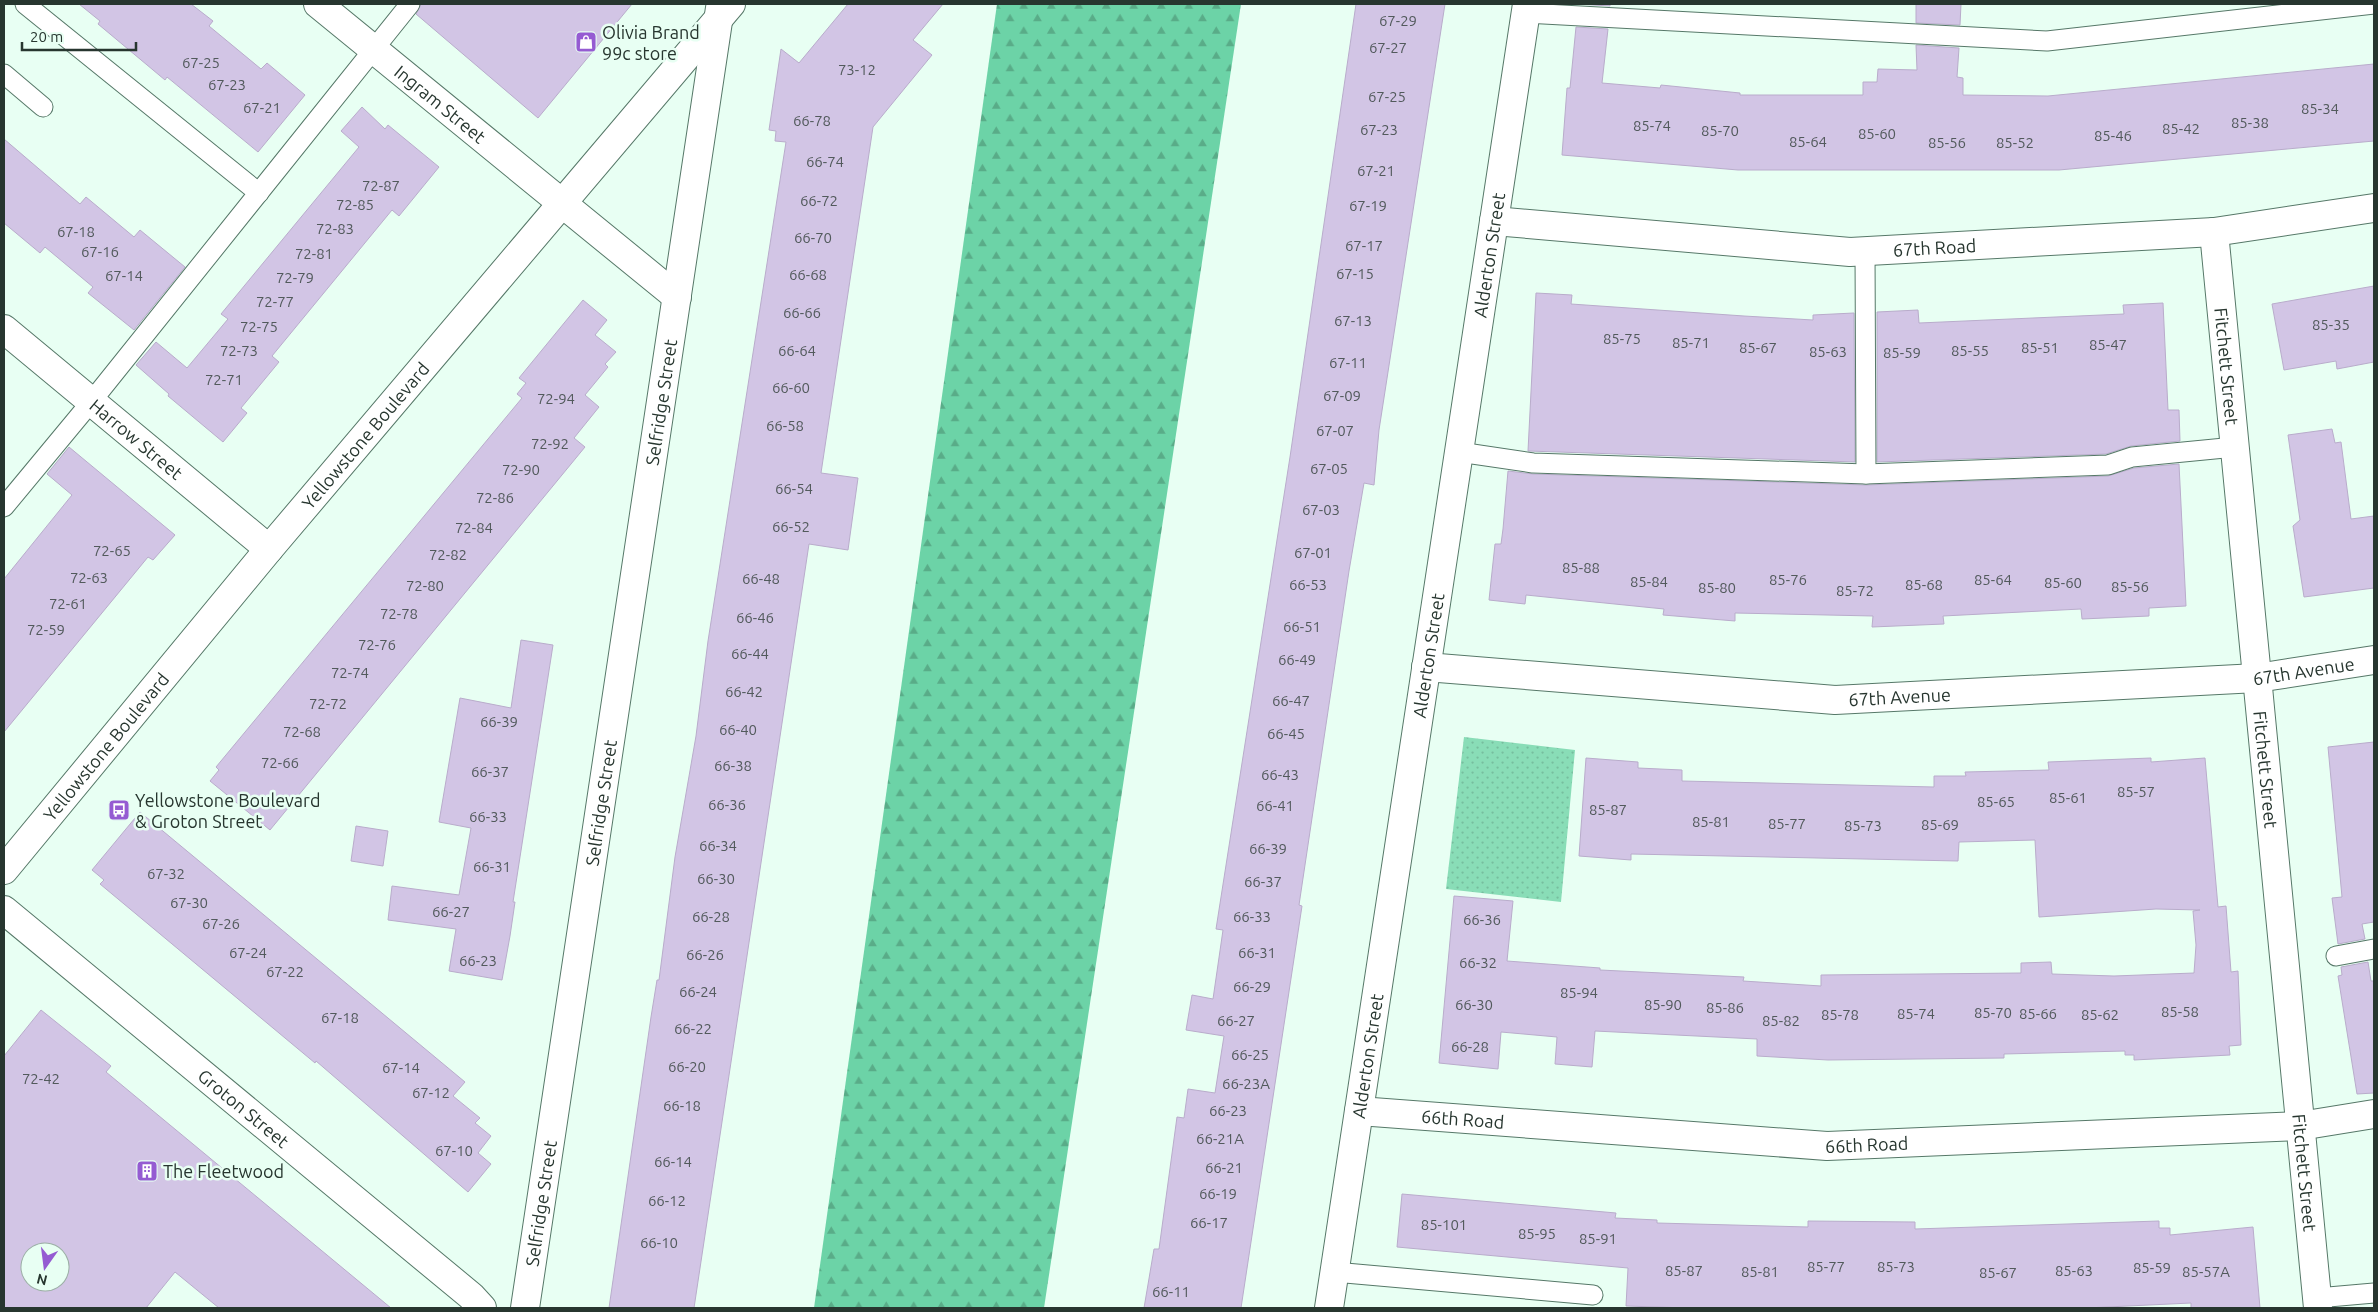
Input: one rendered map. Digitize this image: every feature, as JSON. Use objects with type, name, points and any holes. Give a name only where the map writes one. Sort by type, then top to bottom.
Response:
[{"type":"street","name":"Ingram Street","points":[[318,4],[562,205]]},
{"type":"street","name":"Alderton Street","points":[[1329,1308],[1526,8]]},
{"type":"street","name":"Yellowstone Boulevard","points":[[4,870],[269,549],[562,205],[723,9]]},
{"type":"street","name":"Selfridge Street","points":[[525,1308],[677,297],[723,9]]},
{"type":"street","points":[[562,205],[677,297]]},
{"type":"street","name":"67th Road","points":[[1494,221],[1841,251],[1865,251],[2214,232],[2374,208]]},
{"type":"street","name":"Fitchett Street","points":[[2214,232],[2317,1303]]},
{"type":"street","name":"Harrow Street","points":[[4,329],[269,549]]},
{"type":"street","name":"67th Avenue","points":[[1426,667],[1835,700],[2257,678],[2374,660]]},
{"type":"street","name":"Groton Street","points":[[4,910],[471,1296],[482,1308]]},
{"type":"street","name":"66th Road","points":[[1359,1111],[1827,1146],[2300,1126],[2374,1114]]},
{"type":"lane","points":[[25,4],[259,193]]},
{"type":"lane","points":[[4,507],[91,402],[410,4]]},
{"type":"lane","points":[[1526,8],[2047,41],[2374,4]]},
{"type":"lane","points":[[4,74],[42,107]]},
{"type":"lane","points":[[1865,251],[1866,474]]},
{"type":"lane","points":[[1459,452],[1533,463],[1866,474],[2108,465],[2132,456],[2235,447]]},
{"type":"lane","points":[[2336,956],[2374,950]]},
{"type":"lane","points":[[1334,1272],[1593,1294]]},
{"type":"lane","points":[[2317,1303],[2374,1294]]},
{"type":"green space","points":[[997,4],[1241,4],[1044,1308],[814,1308]]},
{"type":"green space","points":[[1464,737],[1575,750],[1561,902],[1446,889]]},
{"type":"building","points":[[79,4],[191,4],[213,21],[209,26],[261,69],[267,63],[305,95],[258,152],[167,77],[165,80],[98,24],[100,21]]},
{"type":"building","points":[[421,4],[632,4],[538,118],[416,14]]},
{"type":"building","points":[[848,4],[943,4],[913,40],[932,55],[873,127],[821,473],[858,478],[848,550],[809,544],[694,1308],[609,1308],[651,1017],[657,980],[659,980],[675,857],[696,736],[708,641],[786,142],[775,141],[776,131],[769,130],[781,49],[799,63]]},
{"type":"building","points":[[1356,4],[1445,4],[1379,430],[1374,485],[1364,483],[1349,571],[1299,905],[1302,906],[1241,1308],[1144,1308],[1154,1249],[1159,1249],[1177,1117],[1184,1118],[1188,1089],[1215,1093],[1224,1036],[1186,1030],[1192,995],[1213,999],[1223,930],[1216,929],[1290,457]]},
{"type":"building","points":[[1578,4],[1610,4],[1610,6]]},
{"type":"building","points":[[1916,4],[1961,4],[1960,25],[1916,23]]},
{"type":"building","points":[[1576,27],[1608,29],[1602,83],[1660,88],[1661,85],[1740,93],[1740,95],[1863,95],[1863,82],[1877,82],[1878,69],[1917,70],[1916,45],[1959,48],[1957,77],[1963,78],[1963,95],[2048,96],[2374,64],[2374,141],[2059,170],[1738,170],[1562,155],[1567,88],[1570,88]]},
{"type":"building","points":[[362,107],[385,129],[388,125],[439,167],[399,216],[392,210],[272,356],[279,362],[241,408],[247,413],[223,442],[168,396],[169,394],[136,365],[156,342],[187,368],[228,319],[221,314],[359,147],[341,131]]},
{"type":"building","points":[[4,139],[80,204],[86,197],[134,237],[140,230],[185,267],[134,330],[88,293],[93,287],[45,247],[40,253],[4,223]]},
{"type":"building","points":[[2374,286],[2374,362],[2337,369],[2336,361],[2284,370],[2272,304]]},
{"type":"building","points":[[1536,293],[1572,295],[1571,304],[1744,316],[1813,320],[1813,315],[1854,313],[1855,462],[1528,451]]},
{"type":"building","points":[[583,300],[607,320],[595,335],[616,352],[605,364],[608,367],[585,395],[599,407],[574,438],[585,447],[270,830],[210,781],[219,770],[216,767],[522,398],[517,394],[526,383],[519,378]]},
{"type":"building","points":[[2163,303],[2168,410],[2179,410],[2180,441],[2131,446],[2106,454],[1877,462],[1877,312],[1918,310],[1919,323],[2124,314],[2123,305]]},
{"type":"building","points":[[2332,429],[2335,443],[2341,442],[2351,519],[2374,516],[2374,588],[2304,597],[2293,526],[2300,520],[2288,435]]},
{"type":"building","points":[[69,447],[175,535],[153,560],[148,557],[4,732],[4,579],[72,495],[47,474]]},
{"type":"building","points":[[2179,464],[2186,606],[2149,608],[2149,616],[2082,619],[2081,609],[1943,616],[1944,624],[1872,627],[1873,616],[1735,613],[1735,621],[1663,615],[1664,609],[1526,595],[1525,604],[1489,600],[1495,544],[1501,544],[1508,471],[1533,474],[1866,485],[2108,476],[2134,468]]},
{"type":"building","points":[[521,640],[553,645],[502,980],[449,971],[456,929],[388,920],[392,886],[459,895],[471,828],[439,822],[460,698],[511,708]]},
{"type":"building","points":[[2374,742],[2374,922],[2362,924],[2365,939],[2338,944],[2332,898],[2342,897],[2328,747]]},
{"type":"building","points":[[1586,758],[1638,762],[1638,768],[1682,770],[1682,781],[1934,787],[1934,776],[1966,776],[1965,772],[2049,770],[2048,762],[2151,758],[2151,762],[2205,758],[2218,907],[2226,906],[2231,972],[2238,971],[2241,1045],[2229,1046],[2230,1055],[2134,1060],[2134,1055],[2125,1055],[2125,1051],[2004,1054],[2004,1058],[1828,1060],[1757,1056],[1757,1039],[1595,1031],[1592,1067],[1555,1064],[1557,1037],[1501,1032],[1498,1069],[1439,1063],[1454,896],[1513,901],[1507,961],[1600,968],[1600,970],[1744,977],[1743,981],[1821,986],[1821,975],[2021,973],[2021,963],[2051,962],[2052,974],[2114,976],[2194,973],[2196,945],[2193,911],[2200,910],[2156,909],[2039,917],[2035,840],[1959,842],[1958,861],[1631,854],[1631,860],[1579,856]]},
{"type":"building","points":[[140,812],[465,1082],[453,1096],[480,1118],[475,1123],[491,1136],[478,1153],[491,1164],[468,1192],[316,1061],[315,1063],[100,884],[104,880],[92,870]]},
{"type":"building","points":[[356,826],[388,831],[383,866],[351,861]]},
{"type":"building","points":[[2368,962],[2371,981],[2374,981],[2374,1093],[2357,1094],[2338,976],[2342,975],[2341,967]]},
{"type":"building","name":"The Fleetwood","points":[[41,1010],[111,1066],[106,1072],[391,1308],[219,1308],[175,1272],[146,1308],[4,1308],[4,1056]]},
{"type":"building","points":[[1402,1194],[1616,1213],[1615,1218],[1657,1220],[1657,1223],[1808,1227],[1808,1221],[1915,1222],[1915,1229],[2159,1221],[2159,1228],[2170,1228],[2170,1235],[2253,1227],[2260,1308],[2191,1308],[2191,1303],[2086,1308],[1688,1308],[1626,1306],[1628,1268],[1397,1247]]},
{"type":"place","name":"Olivia Brand 99c store","points":[[586,42]]},
{"type":"place","name":"Yellowstone Boulevard & Groton Street","points":[[119,810]]},
{"type":"place","name":"The Fleetwood","points":[[147,1171]]}]
